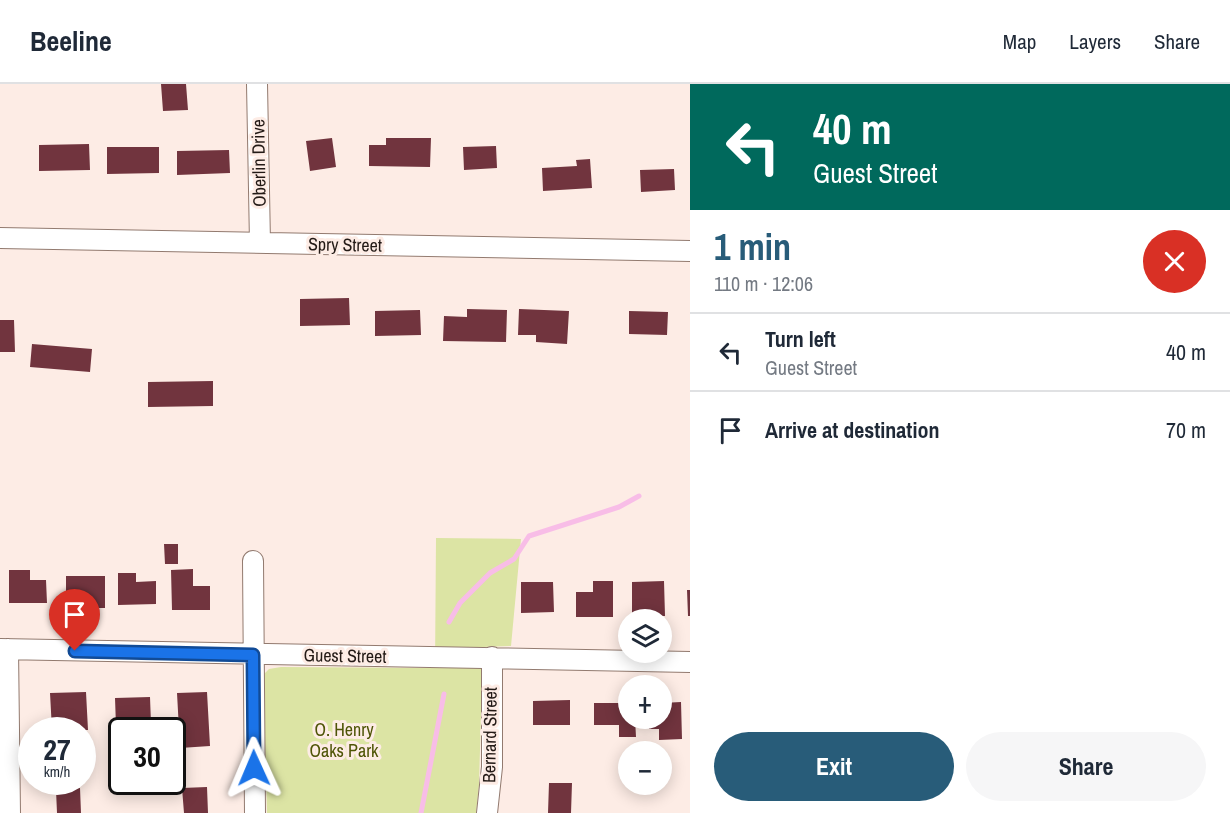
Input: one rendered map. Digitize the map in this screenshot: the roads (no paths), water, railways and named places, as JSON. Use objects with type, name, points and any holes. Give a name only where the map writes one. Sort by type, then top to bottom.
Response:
[{"type":"street","name":"Oberlin Drive","points":[[257,84],[260,243]]},
{"type":"street","name":"Spry Street","points":[[0,238],[690,251]]},
{"type":"street","points":[[252,561],[255,813]]},
{"type":"street","points":[[4,649],[10,813]]},
{"type":"street","name":"Guest Street","points":[[4,649],[690,662]]},
{"type":"street","name":"Bernard Street","points":[[487,813],[492,767],[492,657]]},
{"type":"waterway","points":[[449,622],[460,603],[490,573],[514,559],[529,536],[619,507],[639,496]]},
{"type":"waterway","points":[[421,813],[444,694]]},
{"type":"park label","name":"O. Henry Oaks Park","points":[[344,740]]}]
